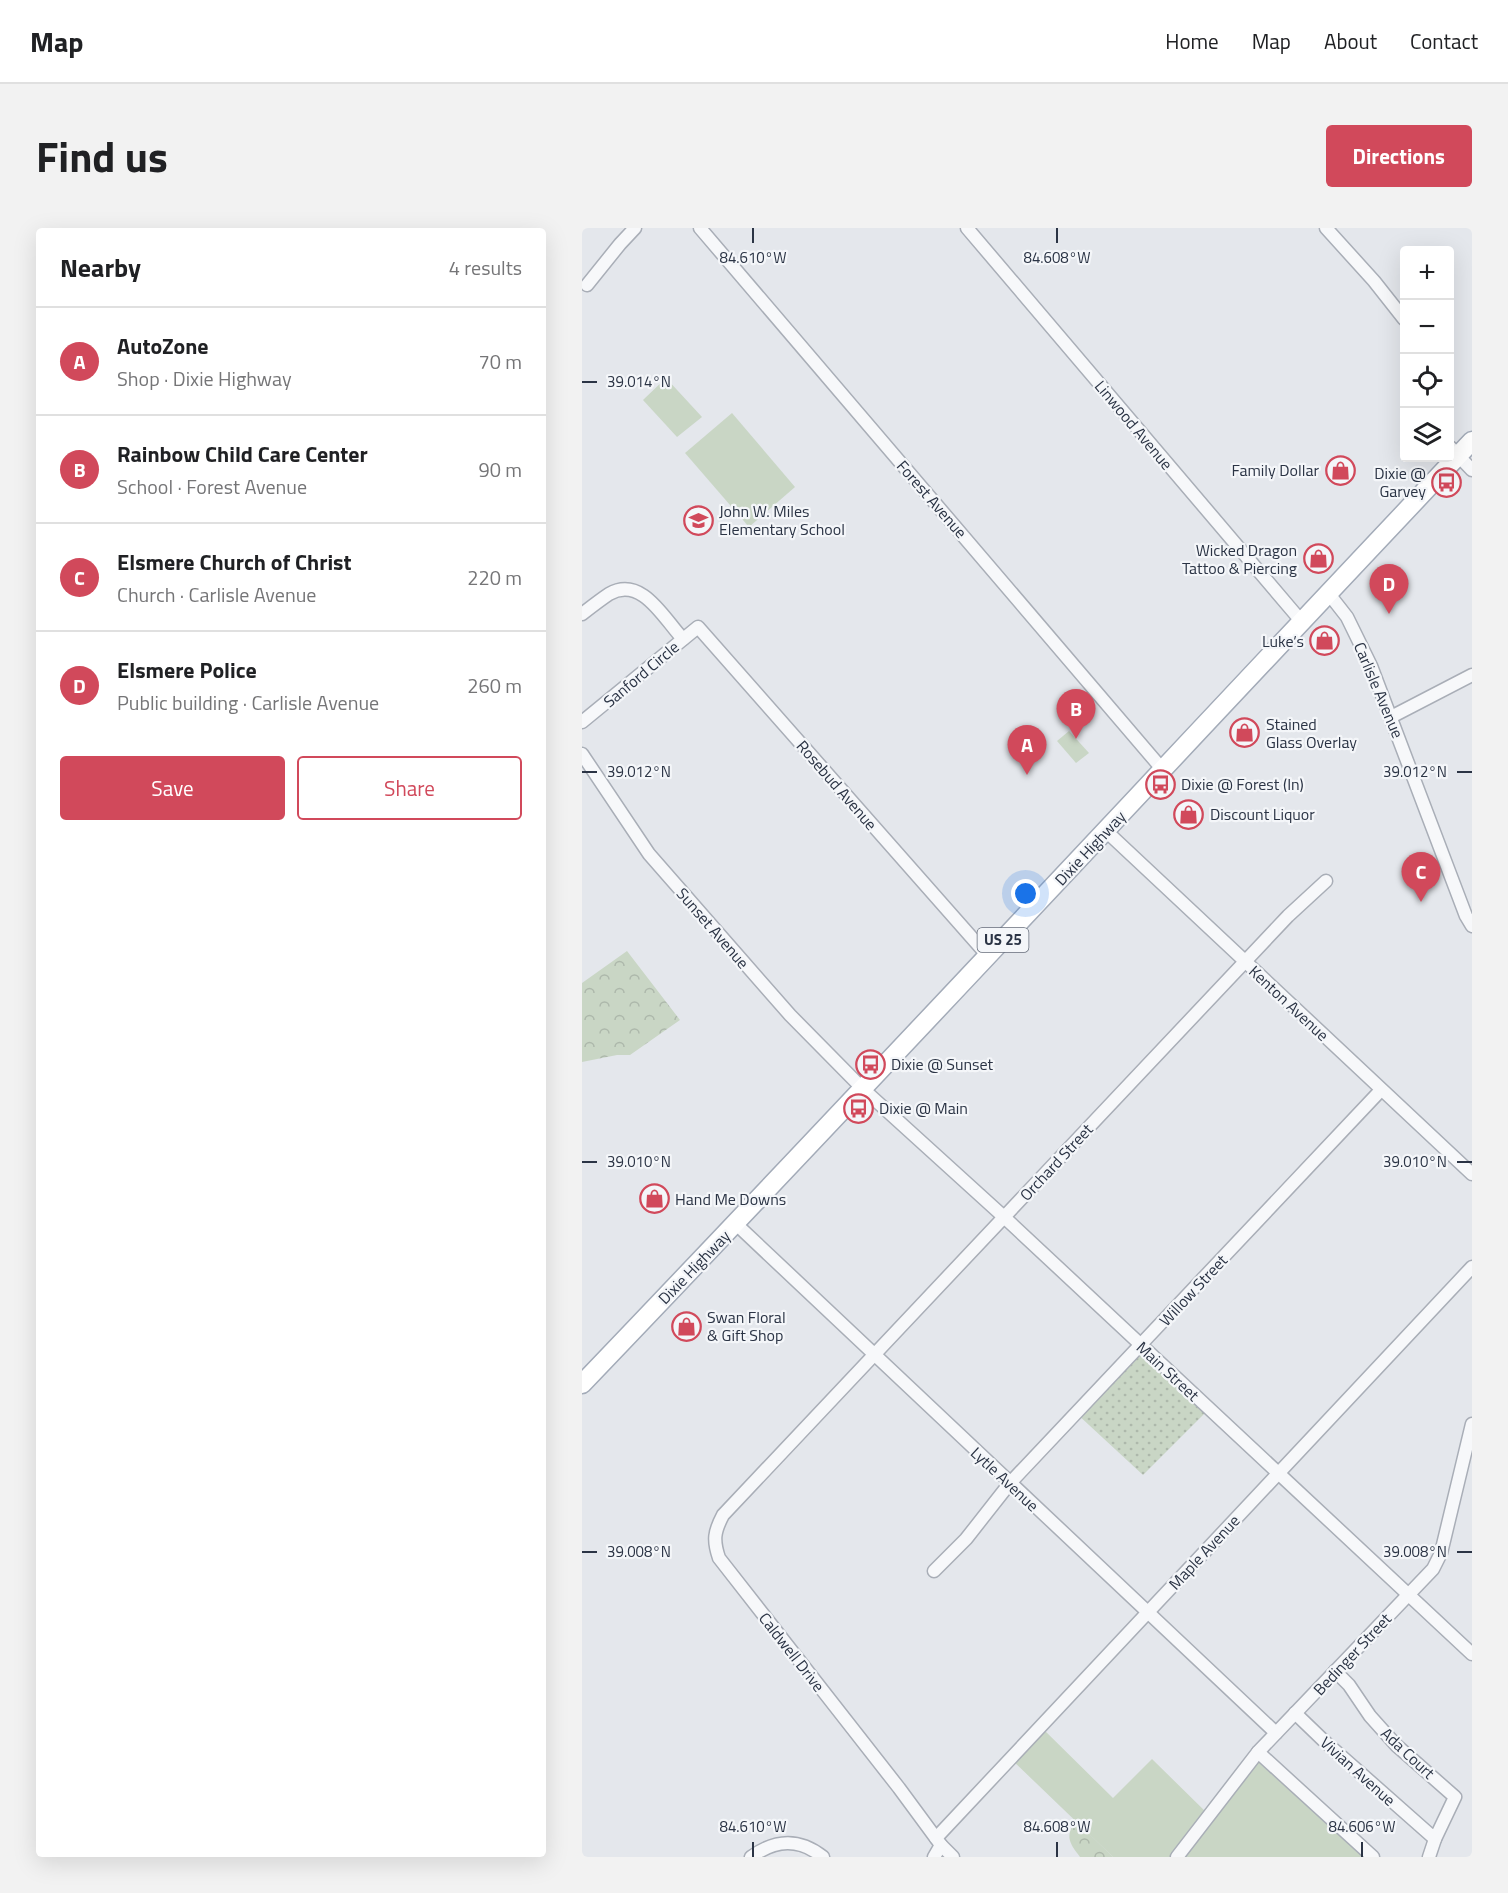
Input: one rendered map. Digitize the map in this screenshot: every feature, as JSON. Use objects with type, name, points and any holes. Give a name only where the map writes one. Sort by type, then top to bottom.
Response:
[{"type":"main road","name":"Dixie Highway","points":[[1454,451],[1472,441]]},
{"type":"main road","name":"Dixie Highway","points":[[582,1384],[1329,594],[1444,462]]},
{"type":"street","points":[[587,285],[635,228]]},
{"type":"street","name":"Forest Avenue","points":[[700,228],[1163,770]]},
{"type":"street","name":"Linwood Avenue","points":[[967,228],[1302,622]]},
{"type":"street","points":[[1326,228],[1400,314]]},
{"type":"street","points":[[1454,451],[1472,470]]},
{"type":"street","name":"Sanford Circle","points":[[582,614],[610,593],[628,589],[637,591],[647,597],[683,639],[582,722]]},
{"type":"street","name":"Carlisle Avenue","points":[[1329,594],[1347,616],[1371,666],[1472,926]]},
{"type":"street","name":"Rosebud Avenue","points":[[683,639],[698,627],[988,956]]},
{"type":"street","points":[[1391,717],[1472,675]]},
{"type":"street","name":"Sunset Avenue","points":[[582,754],[649,854],[790,1015],[863,1089]]},
{"type":"street","name":"Kenton Avenue","points":[[1106,831],[1472,1174]]},
{"type":"street","name":"Orchard Street","points":[[789,1446],[1288,916],[1326,881]]},
{"type":"street","name":"Main Street","points":[[863,1089],[1004,1217],[1472,1654]]},
{"type":"street","name":"Willow Street","points":[[934,1571],[966,1539],[1010,1483],[1381,1090]]},
{"type":"street","name":"Lytle Avenue","points":[[735,1223],[1276,1733]]},
{"type":"street","name":"Maple Avenue","points":[[934,1857],[938,1841],[1148,1612],[1472,1267]]},
{"type":"street","name":"Bedinger Street","points":[[1177,1857],[1258,1752],[1434,1569],[1441,1553],[1472,1424]]},
{"type":"street","name":"Caldwell Drive","points":[[789,1446],[723,1515],[716,1528],[714,1544],[719,1558],[938,1841],[953,1857]]},
{"type":"street","name":"Ada Court","points":[[1335,1671],[1349,1685],[1370,1716],[1396,1745],[1455,1797],[1435,1839]]},
{"type":"street","name":"Vivian Avenue","points":[[1295,1713],[1435,1839]]},
{"type":"street","points":[[1258,1752],[1373,1857]]},
{"type":"street","points":[[1429,1857],[1435,1839]]},
{"type":"street","points":[[752,1857],[769,1846],[782,1843],[812,1848],[823,1857]]},
{"type":"green space","points":[[666,378],[702,417],[677,437],[643,400]]},
{"type":"green space","points":[[732,413],[795,487],[749,527],[685,453]]},
{"type":"green space","points":[[1069,731],[1089,753],[1076,763],[1057,741]]},
{"type":"green space","points":[[627,951],[680,1020],[630,1055],[617,1055],[582,1062],[582,983]]},
{"type":"green space","points":[[1141,1345],[1209,1409],[1143,1475],[1076,1413]]},
{"type":"green space","points":[[1040,1726],[1113,1798],[1152,1759],[1209,1815],[1258,1752],[1373,1857],[1113,1857],[1010,1758]]},
{"type":"green space","points":[[1076,1821],[1113,1857],[1080,1857],[1073,1848],[1069,1836]]},
{"type":"place","name":"Family Dollar","points":[[1340,470]]},
{"type":"place","name":"Dixie @ Garvey","points":[[1447,482]]},
{"type":"place","name":"John W. Miles Elementary School","points":[[698,520]]},
{"type":"place","name":"Wicked Dragon Tattoo & Piercing","points":[[1318,559]]},
{"type":"place","name":"Elsmere Police","points":[[1389,614]]},
{"type":"place","name":"Luke’s","points":[[1325,641]]},
{"type":"place","name":"Stained Glass Overlay","points":[[1245,733]]},
{"type":"place","name":"Rainbow Child Care Center","points":[[1076,739]]},
{"type":"place","name":"AutoZone","points":[[1027,775]]},
{"type":"place","name":"Dixie @ Forest (In)","points":[[1160,784]]},
{"type":"place","name":"Discount Liquor","points":[[1189,814]]},
{"type":"place","name":"Elsmere Church of Christ","points":[[1421,902]]},
{"type":"place","name":"Dixie @ Sunset","points":[[870,1064]]},
{"type":"place","name":"Dixie @ Main","points":[[858,1108]]},
{"type":"place","name":"Hand Me Downs","points":[[654,1199]]},
{"type":"place","name":"Swan Floral & Gift Shop","points":[[686,1326]]}]
